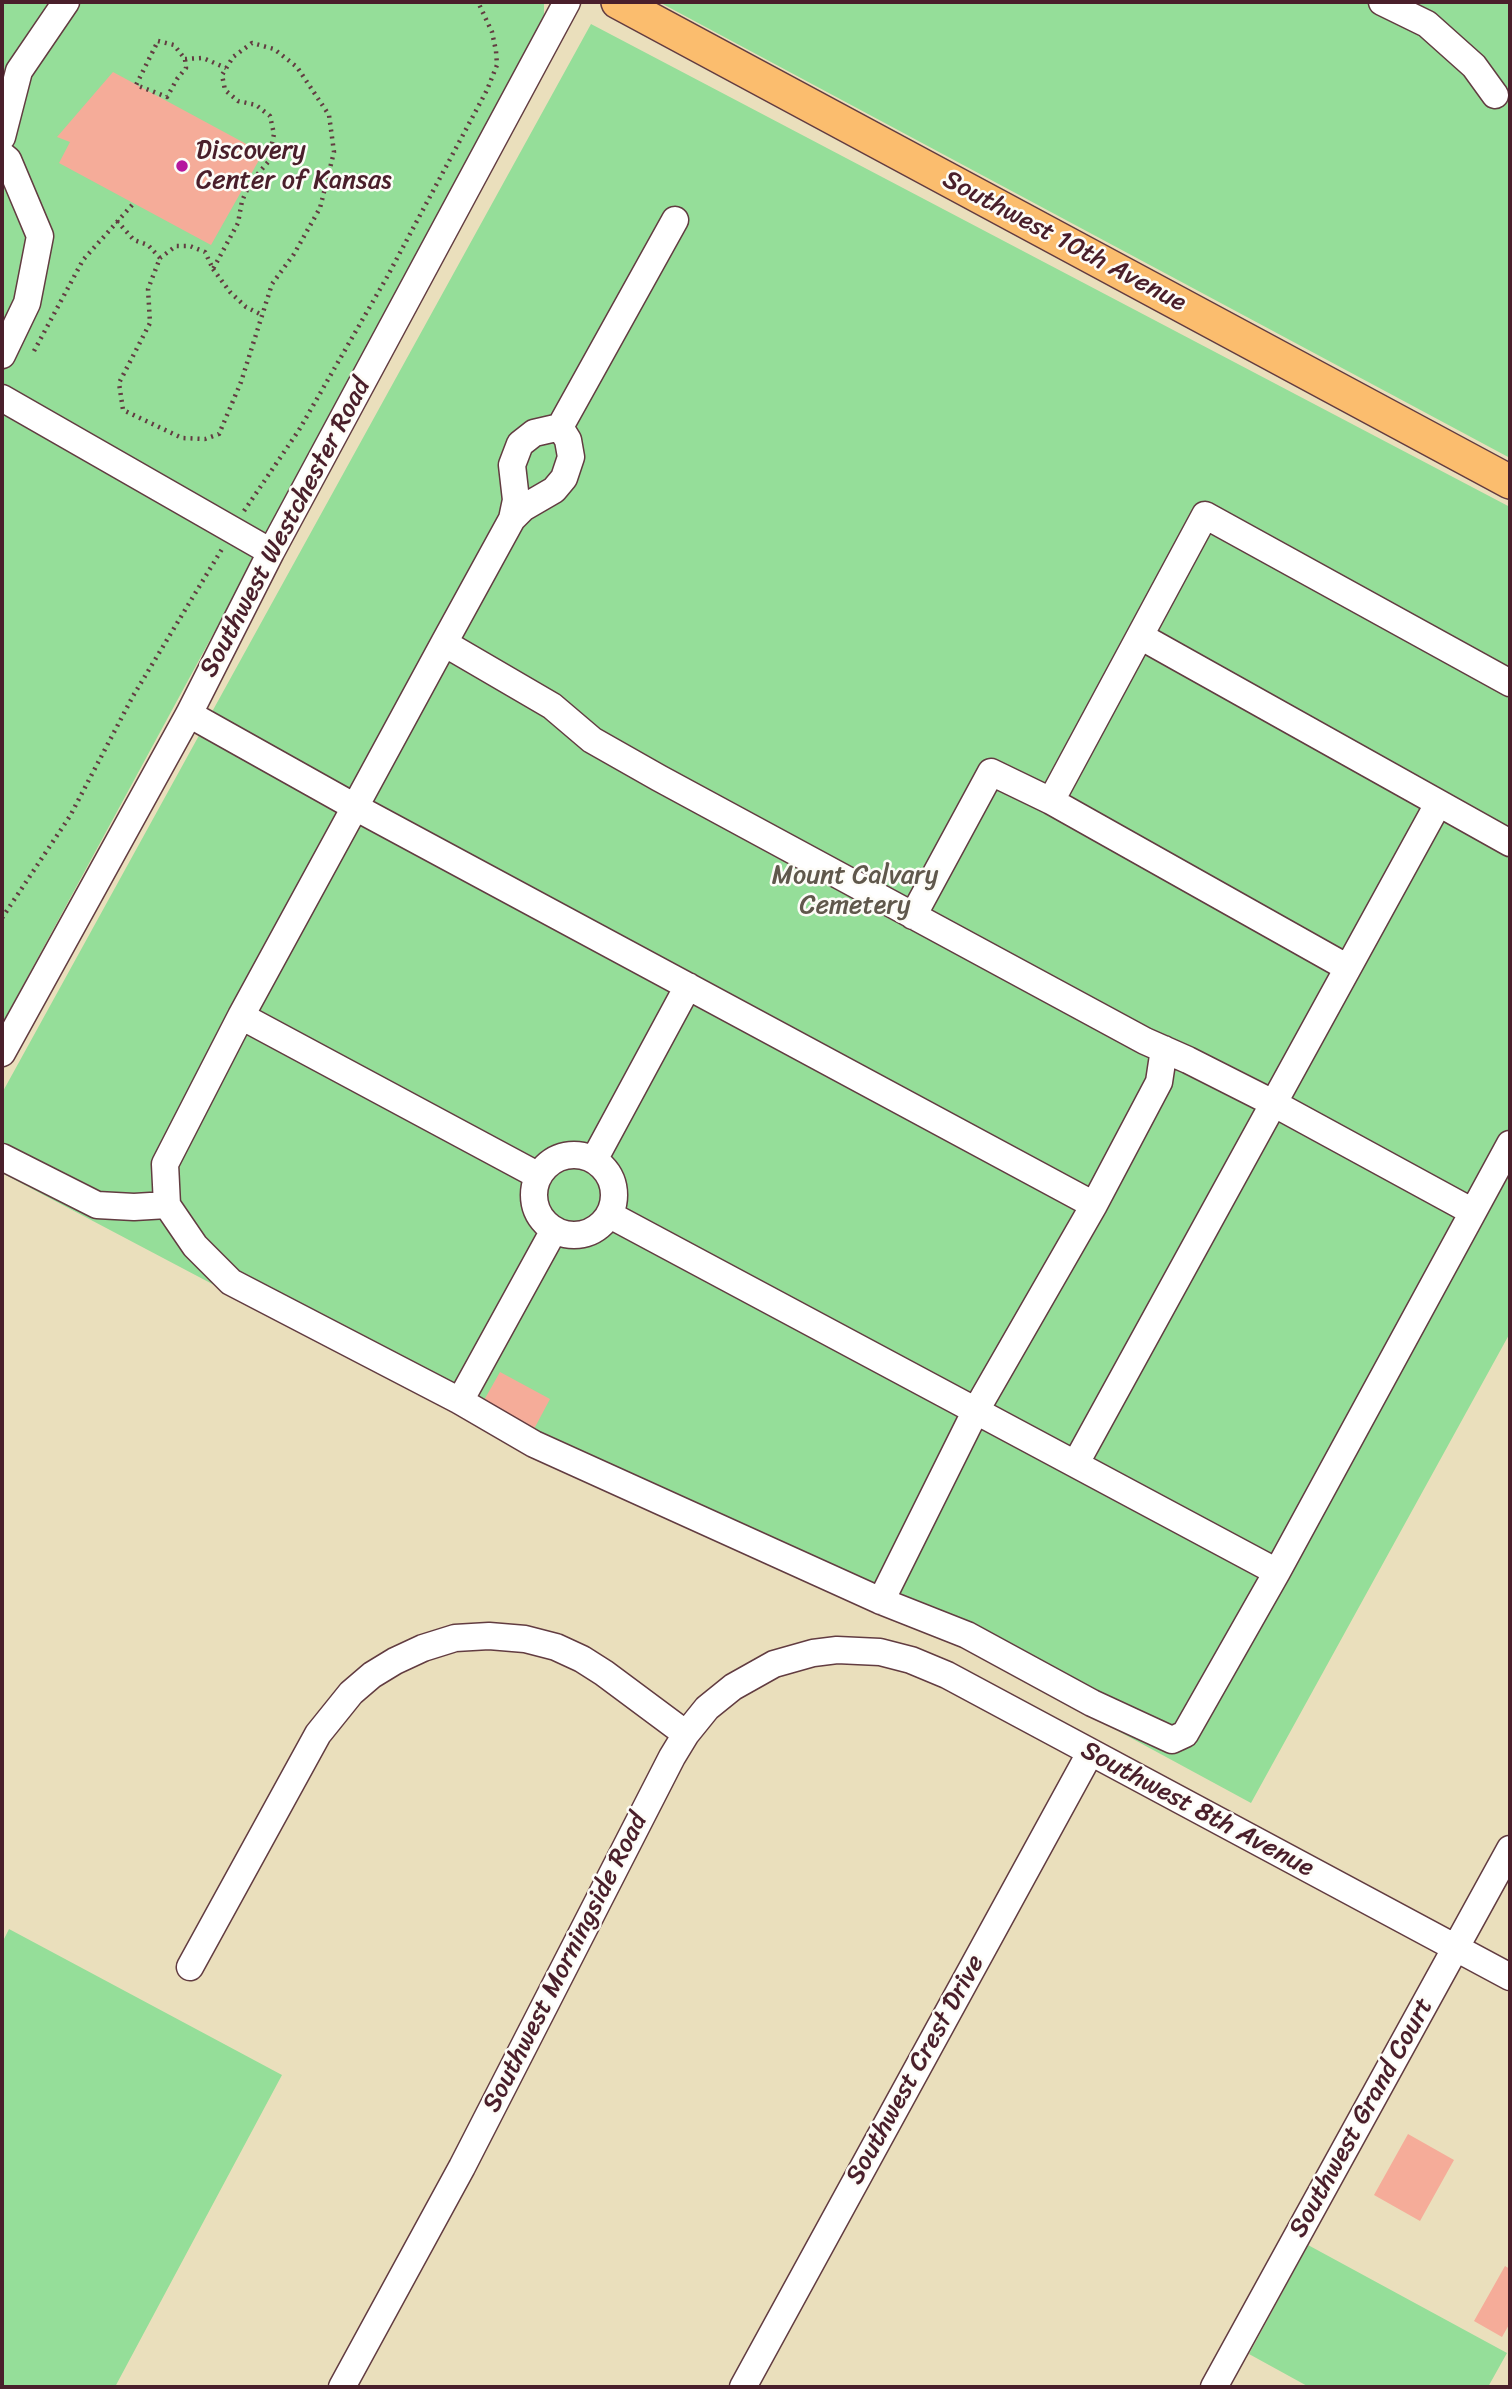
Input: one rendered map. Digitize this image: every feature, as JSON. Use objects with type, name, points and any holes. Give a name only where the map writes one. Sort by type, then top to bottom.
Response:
[{"type":"main road","name":"Southwest 10th Avenue","points":[[618,2],[1510,482]]},
{"type":"street","points":[[2,136],[19,71],[65,2]]},
{"type":"street","name":"Southwest Westchester Road","points":[[2,1052],[189,714],[271,552],[567,2]]},
{"type":"street","points":[[1381,2],[1427,24],[1474,66],[1495,95]]},
{"type":"street","points":[[2,155],[8,160],[40,236],[27,303],[2,355]]},
{"type":"street","points":[[512,519],[516,500],[512,466],[520,444],[534,433],[559,427],[675,220]]},
{"type":"street","points":[[2,398],[271,552]]},
{"type":"street","points":[[559,427],[568,440],[571,457],[564,478],[554,490],[523,508],[512,519],[241,1016],[164,1164],[167,1205],[195,1246],[231,1282],[460,1401],[534,1444],[881,1601],[967,1635],[1092,1703],[1172,1740],[1185,1734],[1277,1572],[1510,1143]]},
{"type":"street","points":[[1051,801],[1205,516],[1510,683]]},
{"type":"street","points":[[1140,636],[1510,843]]},
{"type":"street","points":[[444,643],[552,706],[592,740],[1145,1041],[1273,1103],[1473,1212]]},
{"type":"street","points":[[189,714],[355,807],[1094,1205]]},
{"type":"street","points":[[913,916],[991,772],[1051,801],[1348,968]]},
{"type":"street","points":[[1076,1463],[1438,804]]},
{"type":"street","points":[[594,1160],[688,986]]},
{"type":"street","points":[[241,1016],[539,1175]]},
{"type":"street","points":[[881,1601],[975,1412],[1094,1205],[1159,1082],[1164,1049]]},
{"type":"street","points":[[579,1155],[594,1160],[606,1170],[613,1185],[614,1200],[610,1215],[599,1227],[585,1234],[569,1236],[554,1230],[542,1220],[535,1206],[534,1191],[539,1175],[549,1164],[563,1157],[579,1155]]},
{"type":"street","points":[[2,1157],[97,1205],[167,1205]]},
{"type":"street","points":[[610,1215],[1277,1572]]},
{"type":"street","points":[[460,1401],[554,1230]]},
{"type":"street","points":[[190,1967],[318,1734],[351,1693],[372,1675],[395,1661],[423,1648],[456,1638],[489,1636],[525,1639],[556,1647],[582,1659],[604,1672],[686,1734]]},
{"type":"street","name":"Southwest Morningside Road","points":[[342,2387],[462,2167],[665,1770],[686,1734],[707,1708],[724,1694],[774,1664],[813,1653],[837,1650],[880,1652]]},
{"type":"street","name":"Southwest 8th Avenue","points":[[880,1652],[911,1660],[947,1675],[1510,1978]]},
{"type":"street","name":"Southwest Crest Drive","points":[[743,2387],[1090,1753]]},
{"type":"street","name":"Southwest Grand Court","points":[[1214,2387],[1510,1849]]},
{"type":"path","points":[[2,918],[71,816],[133,696],[319,395],[387,277],[487,90],[497,65],[496,51],[492,32],[478,2]]},
{"type":"path","points":[[158,41],[174,45],[185,60],[186,68],[167,97],[136,85],[158,41]]},
{"type":"path","points":[[213,269],[238,223],[242,201],[250,183],[268,162],[274,134],[270,116],[256,105],[238,101],[225,90],[222,75],[226,68],[233,57],[252,44],[274,49],[297,67],[329,115],[334,152],[320,208],[294,254],[272,284],[241,382],[219,434],[205,439],[182,438],[123,410],[119,383],[150,323],[148,289],[160,258],[176,246],[190,246],[205,252],[213,269],[230,292],[246,307],[262,315]]},
{"type":"path","points":[[185,60],[203,58],[226,68]]},
{"type":"path","points":[[34,351],[83,260],[133,204]]},
{"type":"path","points":[[117,221],[134,240],[148,245],[160,258]]},
{"type":"green space","points":[[2,2],[544,2],[544,16],[537,36],[2,1024]]},
{"type":"green space","points":[[659,2],[1510,2],[1510,458]]},
{"type":"green space","name":"Mount Calvary Cemetery","points":[[591,24],[1510,507],[1510,1333],[1251,1803],[965,1648],[540,1457],[2,1173],[2,1093]]},
{"type":"green space","points":[[9,1929],[282,2075],[115,2387],[2,2387],[2,1943]]},
{"type":"green space","points":[[1308,2245],[1507,2353],[1488,2387],[1309,2387],[1249,2354]]},
{"type":"building","points":[[113,72],[263,153],[211,245],[59,163],[70,142],[57,137]]},
{"type":"building","points":[[500,1372],[550,1399],[534,1429],[483,1402]]},
{"type":"building","points":[[1408,2134],[1454,2160],[1420,2221],[1374,2195]]},
{"type":"building","points":[[1505,2266],[1510,2269],[1510,2323],[1502,2337],[1474,2321]]},
{"type":"place","name":"Discovery Center of Kansas","points":[[182,166]]}]
